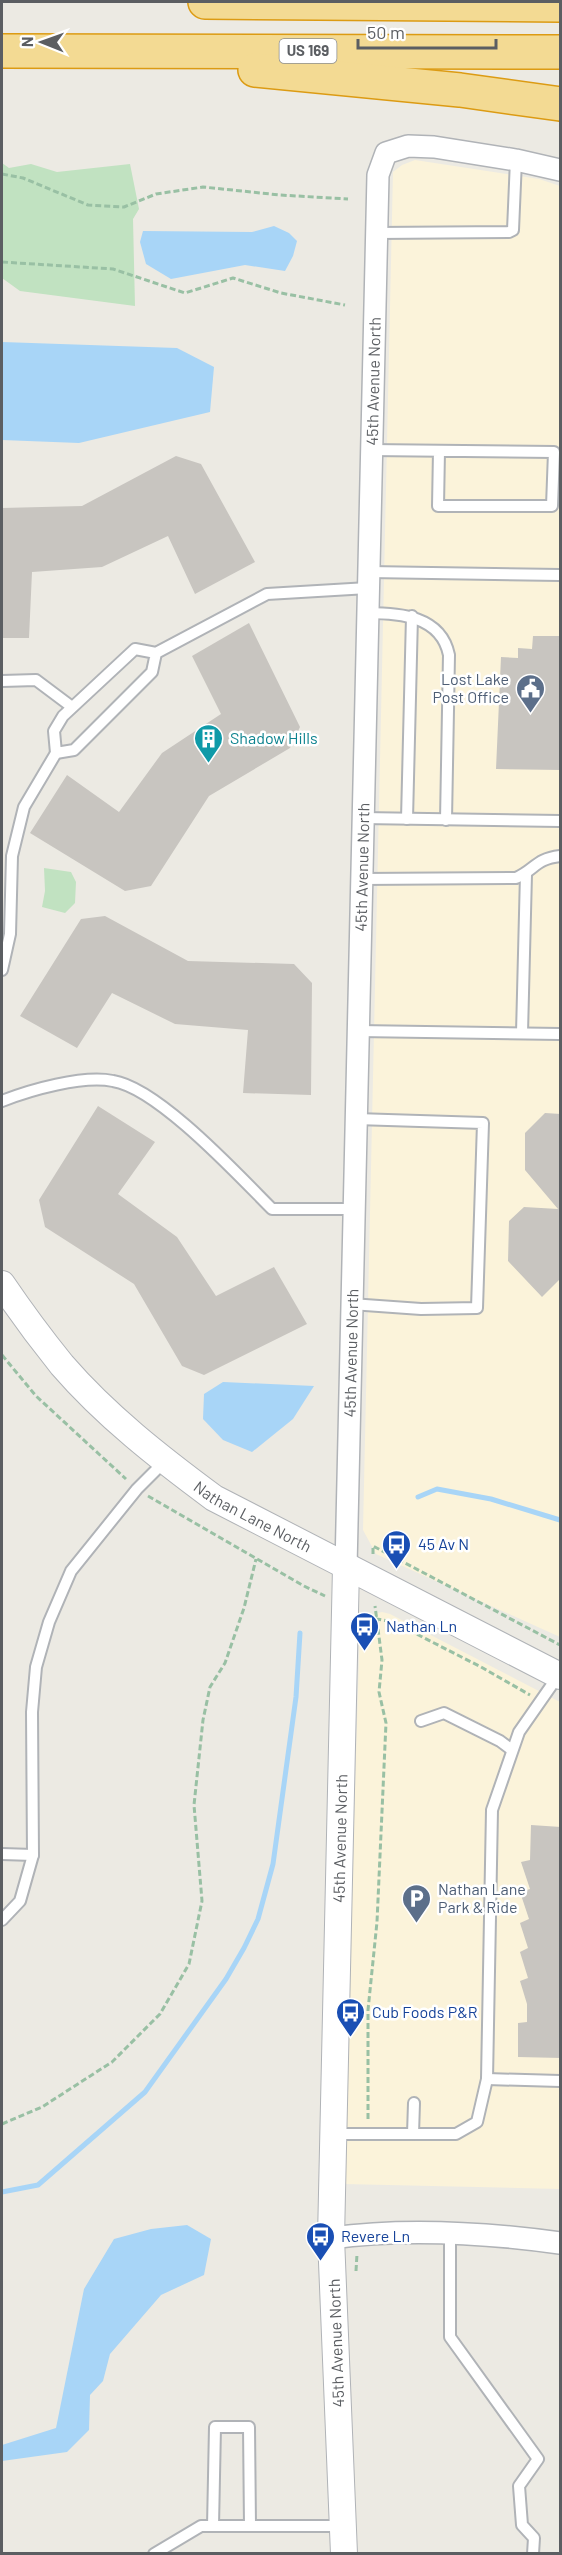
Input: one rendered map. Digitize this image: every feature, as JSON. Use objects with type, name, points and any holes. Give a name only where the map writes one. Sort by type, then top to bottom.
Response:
[{"type":"highway","points":[[205,2],[561,5]]},
{"type":"highway","name":"US 169","points":[[2,51],[561,52]]},
{"type":"highway","points":[[56,52],[307,75],[561,104]]},
{"type":"street","name":"45th Avenue North","points":[[344,2553],[331,2238],[378,175],[386,153],[408,146],[434,147],[516,160]]},
{"type":"street","points":[[516,160],[561,170]]},
{"type":"street","name":"Nathan Lane North","points":[[2,1284],[63,1365],[108,1413],[214,1498],[560,1676]]},
{"type":"street","points":[[331,2238],[359,2234],[450,2234],[561,2243]]},
{"type":"lane","points":[[375,233],[509,232],[513,230],[516,160]]},
{"type":"lane","points":[[370,450],[554,452],[552,506],[438,506],[439,451]]},
{"type":"lane","points":[[2,970],[10,934],[7,856],[24,807],[56,753],[54,731],[63,716],[135,649],[156,653],[267,594],[369,580],[561,575]]},
{"type":"lane","points":[[367,613],[411,616],[429,624],[446,644],[449,655],[446,820]]},
{"type":"lane","points":[[407,819],[411,616]]},
{"type":"lane","points":[[56,753],[74,750],[152,672],[156,653]]},
{"type":"lane","points":[[2,681],[36,680],[72,707]]},
{"type":"lane","points":[[362,818],[561,820]]},
{"type":"lane","points":[[361,879],[516,879],[526,874],[537,861],[561,856]]},
{"type":"lane","points":[[522,1034],[526,874]]},
{"type":"lane","points":[[358,1031],[561,1034]]},
{"type":"lane","points":[[2,1101],[27,1092],[72,1082],[113,1081],[147,1094],[210,1148],[272,1209],[354,1209]]},
{"type":"lane","points":[[351,1304],[421,1309],[477,1308],[483,1123],[356,1119]]},
{"type":"lane","points":[[2,1920],[20,1901],[33,1855],[32,1712],[36,1667],[49,1622],[71,1571],[137,1489],[165,1461]]},
{"type":"lane","points":[[333,2134],[456,2134],[477,2122],[487,2079],[492,1810],[524,1725],[560,1676]]},
{"type":"lane","points":[[421,1721],[444,1713],[513,1750]]},
{"type":"lane","points":[[2,1854],[33,1855]]},
{"type":"lane","points":[[487,2079],[561,2081]]},
{"type":"lane","points":[[413,2134],[414,2103]]},
{"type":"lane","points":[[450,2234],[450,2337],[538,2459],[519,2486],[522,2525],[534,2538],[533,2553]]},
{"type":"lane","points":[[213,2526],[215,2427],[249,2427],[250,2526]]},
{"type":"lane","points":[[154,2553],[201,2526],[343,2526]]},
{"type":"path","points":[[2,174],[22,178],[88,205],[124,207],[156,195],[203,187],[348,199]]},
{"type":"path","points":[[2,262],[113,269],[184,293],[216,281],[233,278],[281,292],[345,305]]},
{"type":"path","points":[[365,2134],[369,2112],[368,2010],[377,1922],[386,1723],[379,1692],[382,1660],[372,1580],[373,1546],[561,1645]]},
{"type":"path","points":[[2,2124],[42,2107],[112,2062],[160,2014],[189,1964],[202,1902],[194,1805],[203,1720],[210,1687],[225,1663],[244,1608],[256,1559]]},
{"type":"shaded area","points":[[415,160],[539,179],[560,186],[560,1637],[376,1554],[363,1530],[393,172],[402,165]]},
{"type":"shaded area","points":[[382,1612],[390,1614],[560,1702],[560,2189],[343,2184],[360,1624],[369,1615]]},
{"type":"green space","points":[[2,163],[9,168],[31,164],[57,172],[130,164],[139,209],[133,219],[135,306],[20,291],[2,278]]},
{"type":"green space","points":[[44,868],[71,872],[76,882],[75,903],[65,913],[42,907],[45,891]]},
{"type":"water","points":[[274,226],[289,233],[297,241],[293,256],[285,271],[245,265],[171,279],[146,264],[140,242],[143,231],[252,232]]},
{"type":"water","points":[[2,342],[177,348],[214,367],[210,412],[79,443],[2,440]]},
{"type":"water","points":[[223,1382],[314,1386],[293,1419],[252,1452],[223,1440],[203,1419],[204,1394]]},
{"type":"water","points":[[187,2225],[211,2239],[204,2275],[161,2295],[110,2354],[103,2381],[90,2395],[89,2430],[67,2452],[2,2461],[2,2445],[56,2428],[84,2289],[114,2239],[151,2229]]},
{"type":"building","points":[[176,456],[201,464],[255,562],[195,594],[168,536],[102,567],[32,572],[29,638],[2,638],[2,508],[82,506]]},
{"type":"building","name":"Shadow Hills","points":[[249,623],[300,727],[290,748],[209,796],[151,886],[125,891],[30,833],[67,775],[119,812],[162,753],[221,714],[192,656]]},
{"type":"building","name":"Lost Lake Post Office","points":[[533,636],[561,636],[561,770],[496,769],[501,657],[518,658],[518,648],[532,649]]},
{"type":"building","points":[[105,916],[188,961],[294,964],[312,983],[311,1095],[243,1093],[248,1030],[175,1024],[112,993],[77,1048],[20,1016],[81,919]]},
{"type":"building","points":[[98,1106],[155,1142],[118,1194],[177,1237],[216,1296],[274,1267],[307,1324],[204,1375],[182,1366],[134,1284],[45,1227],[39,1200]]},
{"type":"building","points":[[545,1113],[561,1114],[561,1278],[542,1297],[508,1261],[509,1221],[524,1207],[558,1209],[525,1170],[525,1133]]},
{"type":"building","points":[[531,1825],[561,1827],[561,2058],[518,2057],[518,2023],[527,2022],[527,2004],[520,1981],[528,1978],[520,1952],[528,1948],[520,1923],[529,1919],[520,1892],[530,1889],[521,1862],[530,1860]]},
{"type":"waterway","points":[[418,1497],[437,1489],[491,1499],[560,1520]]},
{"type":"waterway","points":[[2,2192],[38,2185],[145,2092],[226,1979],[244,1948],[258,1919],[273,1864],[296,1697],[300,1633]]},
{"type":"place","name":"Lost Lake Post Office","points":[[530,714]]},
{"type":"place","name":"Shadow Hills","points":[[209,764]]},
{"type":"place","name":"45 Av N","points":[[397,1570]]},
{"type":"place","name":"Nathan Ln","points":[[365,1652]]},
{"type":"place","name":"Nathan Lane Park & Ride","points":[[417,1924]]},
{"type":"place","name":"Cub Foods P&R","points":[[351,2038]]},
{"type":"place","name":"Revere Ln","points":[[320,2262]]}]
